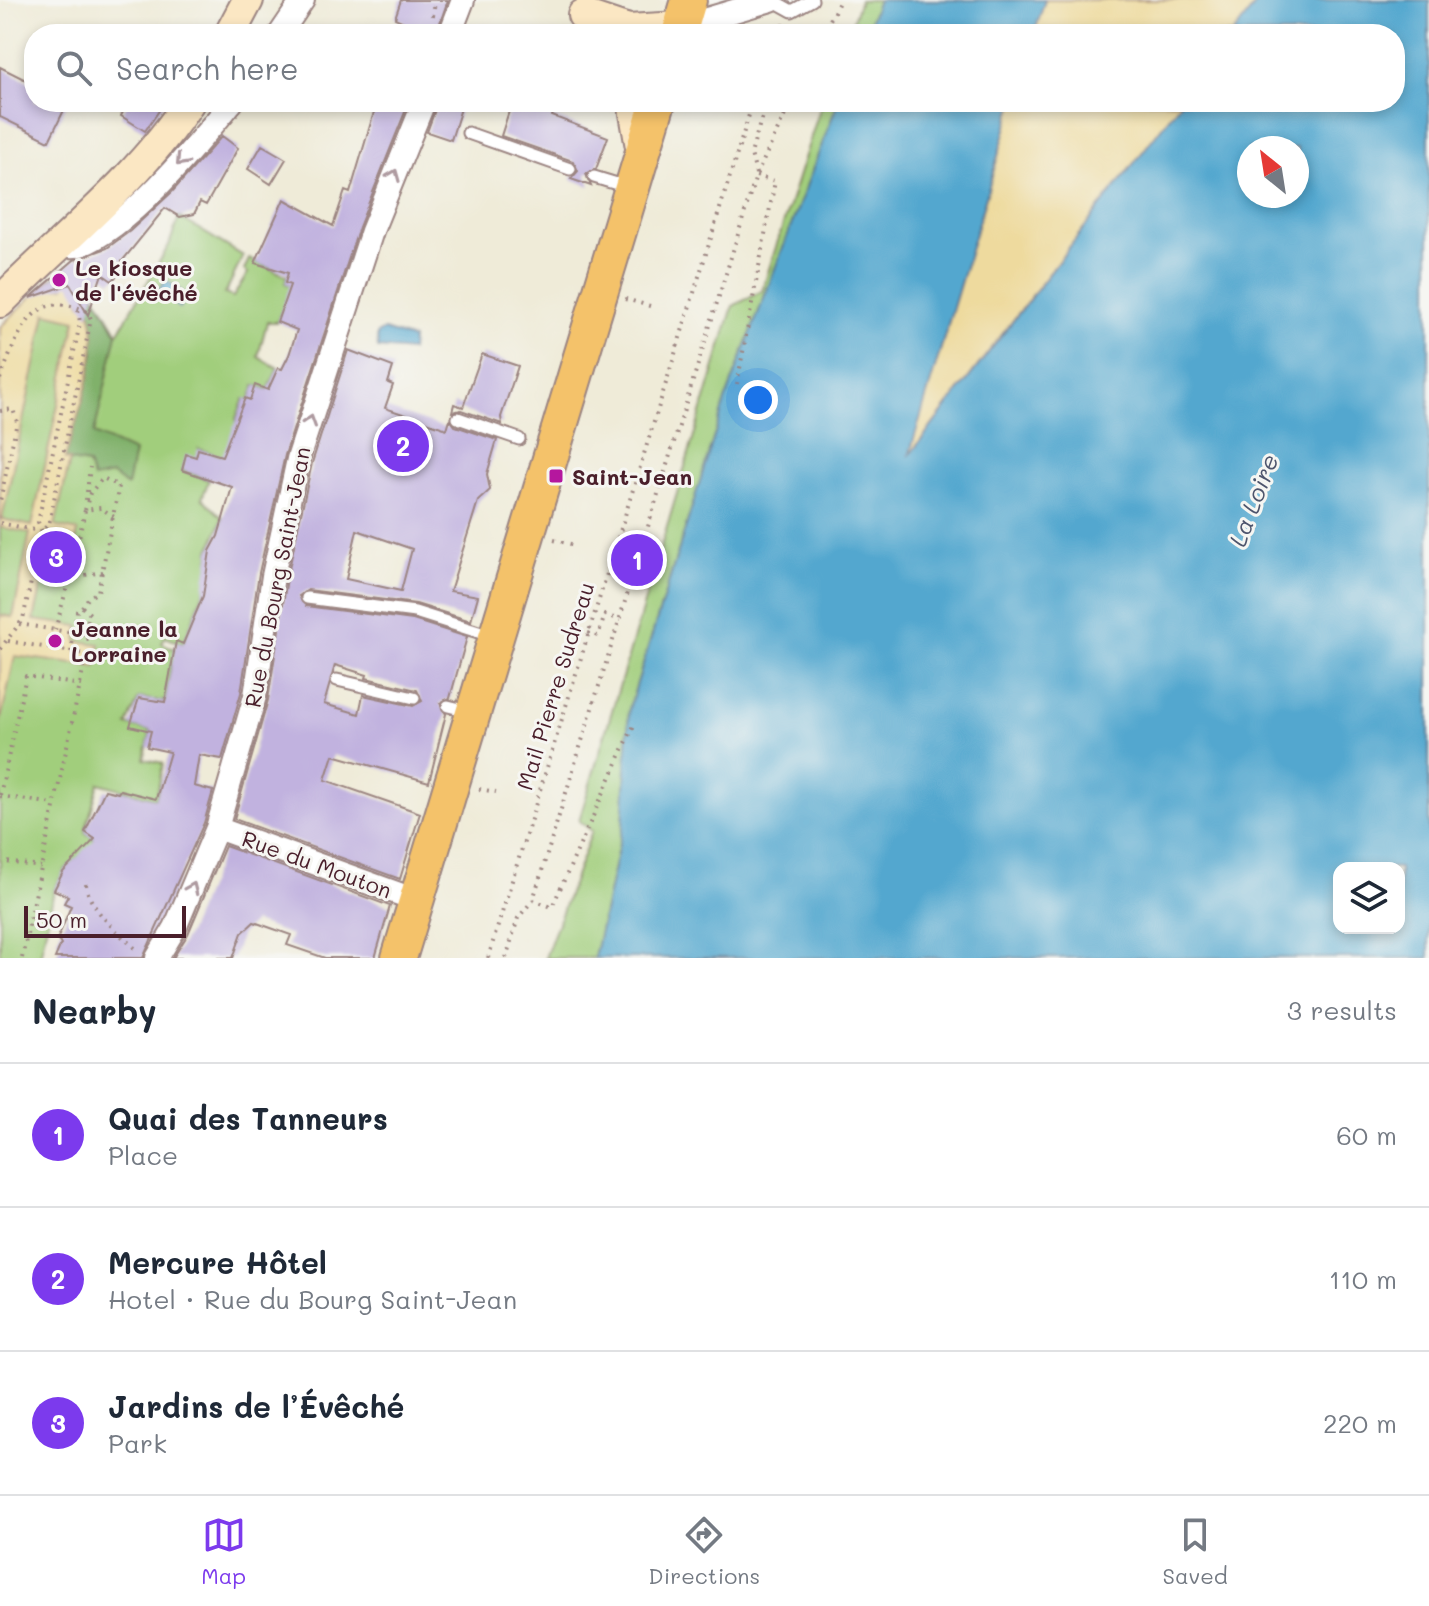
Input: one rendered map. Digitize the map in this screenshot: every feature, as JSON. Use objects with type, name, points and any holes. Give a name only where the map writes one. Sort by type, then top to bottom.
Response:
[{"type":"main road","points":[[399,958],[416,900],[460,709],[496,637],[655,112]]},
{"type":"street","points":[[235,24],[248,0]]},
{"type":"street","points":[[287,24],[303,0]]},
{"type":"street","points":[[454,24],[463,0]]},
{"type":"street","points":[[661,24],[771,0]]},
{"type":"street","points":[[581,16],[608,24]]},
{"type":"street","points":[[0,302],[130,174],[182,112]]},
{"type":"street","points":[[56,245],[77,247],[129,212],[164,180],[223,112]]},
{"type":"street","name":"Rue du Bourg Saint-Jean","points":[[151,957],[175,928],[217,828],[255,696],[273,576],[298,459],[372,231],[420,112]]},
{"type":"street","points":[[635,112],[642,153]]},
{"type":"street","name":"Rue du Mouton","points":[[217,828],[416,900]]},
{"type":"lane","points":[[771,0],[792,11],[812,0]]},
{"type":"lane","points":[[468,133],[570,169]]},
{"type":"lane","points":[[594,177],[632,188]]},
{"type":"lane","points":[[458,418],[519,439]]},
{"type":"lane","points":[[307,598],[415,612],[496,637]]},
{"type":"lane","points":[[337,680],[414,698]]},
{"type":"path","points":[[828,24],[840,0]]},
{"type":"path","name":"Mail Pierre Sudreau","points":[[488,958],[750,112]]},
{"type":"path","points":[[756,176],[751,154],[763,112]]},
{"type":"path","points":[[506,958],[518,918],[533,900],[756,176],[786,112]]},
{"type":"path","points":[[737,384],[775,181],[756,176]]},
{"type":"path","points":[[613,296],[650,306]]},
{"type":"path","points":[[0,379],[30,317],[42,307],[56,304],[88,312],[91,319],[49,524],[42,531],[19,624],[0,649]]},
{"type":"path","points":[[42,531],[38,522],[80,323],[77,307]]},
{"type":"path","points":[[0,411],[13,409],[17,422],[0,501]]},
{"type":"path","points":[[55,630],[79,539],[90,467]]},
{"type":"path","points":[[71,652],[77,611],[98,592],[119,486],[112,479],[103,478],[95,484],[85,510]]},
{"type":"path","points":[[85,510],[101,508],[114,517]]},
{"type":"path","points":[[0,523],[79,539]]},
{"type":"path","points":[[548,538],[575,545]]},
{"type":"path","points":[[73,566],[85,575],[103,572]]},
{"type":"path","points":[[82,607],[90,614],[82,637],[85,639],[89,639],[91,636],[91,632],[84,632],[85,639]]},
{"type":"path","points":[[588,633],[598,636],[605,615],[620,620]]},
{"type":"path","points":[[19,624],[74,633]]},
{"type":"path","points":[[6,641],[96,656]]},
{"type":"path","points":[[22,958],[84,666]]},
{"type":"path","points":[[55,804],[0,796],[26,676],[81,685]]},
{"type":"path","points":[[533,900],[552,907],[635,723]]},
{"type":"path","points":[[468,788],[496,792]]},
{"type":"path","points":[[0,861],[42,867]]},
{"type":"path","points":[[86,884],[87,893],[105,918],[151,957]]},
{"type":"green space","points":[[860,0],[878,0],[869,24],[852,24]]},
{"type":"green space","points":[[819,112],[834,112],[725,401],[629,709],[623,826],[594,958],[545,958],[592,831],[579,821],[733,306],[762,291]]},
{"type":"green space","points":[[179,217],[243,256],[225,294],[233,297],[248,273],[244,270],[249,259],[287,276],[285,283],[292,286],[277,322],[267,322],[258,357],[278,368],[268,390],[255,385],[250,400],[244,399],[236,419],[238,462],[199,449],[203,459],[183,470],[209,480],[202,498],[223,518],[210,550],[208,581],[183,644],[165,637],[162,643],[179,651],[171,666],[165,702],[139,698],[127,725],[151,731],[144,759],[163,763],[156,799],[99,783],[85,832],[97,841],[65,870],[54,890],[40,958],[0,958],[0,328],[63,269],[92,289],[118,333],[169,245]]},
{"type":"green space","points":[[92,289],[117,334],[94,434],[134,452],[127,486],[112,475],[93,479],[88,464],[64,460],[94,353],[87,305]]},
{"type":"sand","points":[[1045,0],[1259,0],[1241,24],[1037,24]]},
{"type":"sand","points":[[1011,112],[1173,112],[907,458]]},
{"type":"sand","points":[[63,269],[92,289],[78,294],[81,304],[87,305],[93,321],[94,340],[88,381],[65,459],[70,460],[55,526],[78,531],[75,544],[52,540],[34,620],[79,626],[77,641],[100,644],[96,667],[15,656],[0,724],[0,615],[13,617],[30,533],[0,527],[0,327],[51,278],[54,288],[64,287],[67,281],[58,272]],"holes":[[[46,313],[76,320],[32,526],[2,519]]]},
{"type":"water","points":[[878,0],[1045,0],[1037,24],[869,24]]},
{"type":"water","name":"La Loire","points":[[1259,0],[1429,0],[1429,958],[594,958],[623,826],[629,709],[725,401],[834,112],[1011,112],[909,456],[1173,112],[1405,112],[1405,24],[1241,24]]},
{"type":"water","points":[[166,280],[189,296],[180,308],[157,293]]},
{"type":"water","points":[[384,330],[412,339],[411,351],[378,348],[377,334]]},
{"type":"building","points":[[401,0],[448,0],[440,24],[404,24],[395,18]]},
{"type":"building","points":[[0,67],[24,79],[24,112],[63,112],[49,141],[0,117]]},
{"type":"building","points":[[123,112],[158,112],[145,131],[121,116]]},
{"type":"building","points":[[374,112],[405,112],[359,227],[285,455],[259,573],[241,693],[222,759],[199,755],[194,786],[213,791],[204,823],[143,958],[55,958],[61,944],[57,940],[71,906],[64,903],[68,896],[54,890],[63,872],[95,839],[85,832],[105,790],[118,793],[120,790],[156,799],[170,752],[147,747],[151,731],[130,726],[139,698],[165,702],[176,641],[183,644],[203,596],[210,551],[218,536],[232,487],[182,470],[186,454],[196,457],[198,449],[222,456],[245,398],[250,400],[255,385],[268,390],[278,368],[282,369],[289,355],[297,330],[277,322],[290,285],[285,283],[288,273],[255,263],[284,199],[333,226],[345,191],[350,193]]},
{"type":"building","points":[[434,112],[460,112],[451,140],[427,132]]},
{"type":"building","points":[[509,112],[553,112],[552,116],[608,137],[596,169],[586,174],[591,186],[571,179],[578,171],[573,161],[501,136]]},
{"type":"building","points":[[222,136],[238,148],[206,205],[200,202],[194,214],[180,217],[165,208],[119,265],[123,269],[112,281],[102,274],[88,315],[70,284],[30,298],[74,260],[107,248],[130,231],[172,192]]},
{"type":"building","points":[[262,145],[286,159],[271,184],[248,169]]},
{"type":"building","points":[[348,350],[393,367],[388,383],[393,385],[385,408],[447,429],[450,419],[455,426],[497,440],[487,474],[490,490],[478,501],[450,591],[478,596],[471,621],[416,604],[308,590],[299,596],[306,606],[413,620],[467,637],[450,698],[440,703],[446,714],[429,782],[333,755],[325,780],[420,813],[400,879],[234,819],[268,700],[287,578],[312,463]],"holes":[[[357,530],[412,549],[401,591],[346,579]],[[335,665],[367,675],[366,678],[417,690],[422,701],[413,706],[363,695],[359,714],[324,704]]]},
{"type":"building","points":[[482,354],[518,366],[501,417],[502,424],[461,410],[452,412],[454,404],[463,407]]},
{"type":"building","points":[[225,846],[390,906],[375,958],[325,958],[287,945],[291,935],[254,922],[242,933],[233,958],[173,958],[188,934]]},
{"type":"place","name":"Le kiosque de l'évêché","points":[[59,280]]},
{"type":"place","name":"Mercure Hôtel","points":[[403,446]]},
{"type":"place","name":"Saint-Jean","points":[[556,476]]},
{"type":"place","name":"Jardins de l’Évêché","points":[[56,557]]},
{"type":"place","name":"Quai des Tanneurs","points":[[637,560]]},
{"type":"place","name":"Jeanne la Lorraine","points":[[55,641]]}]
